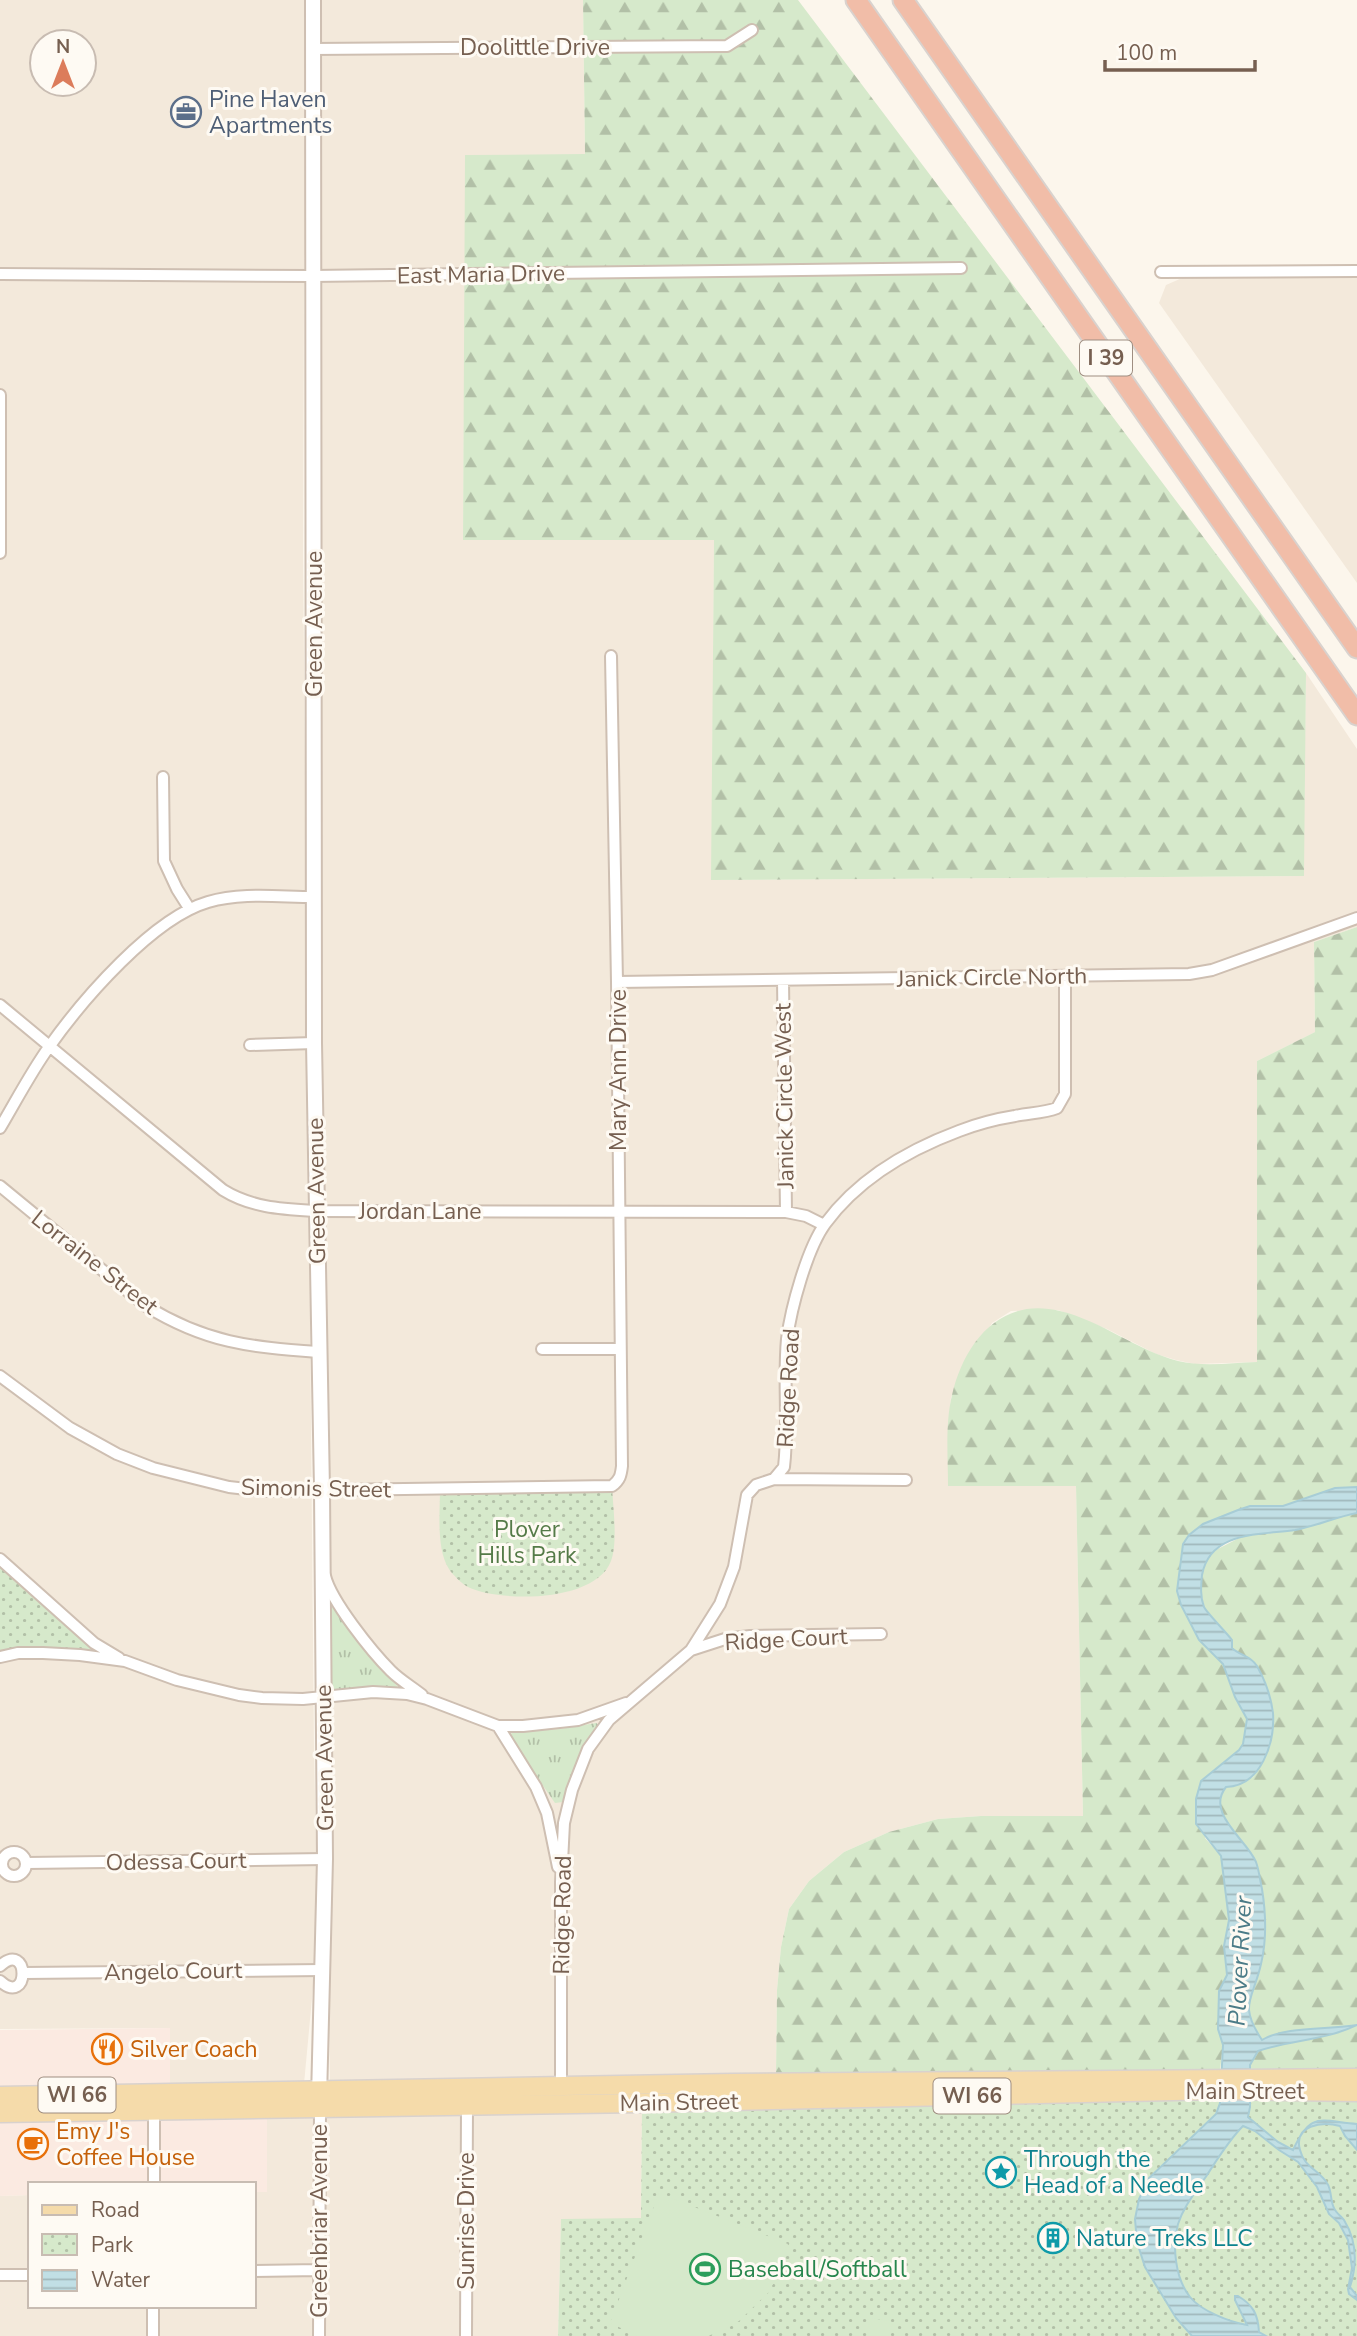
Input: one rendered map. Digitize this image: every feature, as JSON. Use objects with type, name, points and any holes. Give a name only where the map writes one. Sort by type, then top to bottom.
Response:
[{"type":"highway","name":"I 39","points":[[856,0],[1357,715]]},
{"type":"highway","name":"I 39","points":[[903,0],[1357,648]]},
{"type":"main road","name":"Main Street","points":[[0,2113],[154,2102],[319,2099],[561,2086],[1252,2084],[1357,2078]]},
{"type":"main road","name":"Main Street","points":[[319,2099],[467,2106],[1218,2084]]},
{"type":"main road","name":"Main Street","points":[[1252,2084],[1357,2092]]},
{"type":"main road","name":"Main Street","points":[[0,2096],[154,2102]]},
{"type":"street","name":"Green Avenue","points":[[313,0],[314,1043],[325,1859],[319,2099]]},
{"type":"street","name":"Doolittle Drive","points":[[312,49],[727,46],[752,30]]},
{"type":"street","name":"East Maria Drive","points":[[0,274],[312,276],[961,268]]},
{"type":"street","points":[[1161,272],[1357,271]]},
{"type":"street","points":[[0,395],[0,553]]},
{"type":"street","name":"Mary Ann Drive","points":[[611,656],[622,1466],[618,1482]]},
{"type":"street","points":[[163,777],[164,861],[169,875],[189,908]]},
{"type":"street","points":[[0,1128],[50,1045],[129,955],[166,922],[189,908],[210,901],[245,896],[314,897]]},
{"type":"street","name":"Janick Circle North","points":[[617,982],[1166,975],[1212,970],[1357,918]]},
{"type":"street","name":"Ridge Road","points":[[561,2086],[561,1882],[564,1823],[572,1790],[588,1749],[609,1720],[691,1650],[720,1604],[734,1567],[747,1495],[757,1485],[774,1479],[784,1467],[787,1339],[803,1272],[824,1225],[848,1199],[885,1167],[923,1145],[992,1120],[1057,1108],[1065,1094],[1065,976]]},
{"type":"street","name":"Janick Circle West","points":[[783,980],[786,1212]]},
{"type":"street","name":"Jordan Lane","points":[[0,1005],[223,1189],[234,1197],[265,1207],[316,1211],[786,1212],[806,1216],[824,1225]]},
{"type":"street","points":[[250,1045],[314,1043]]},
{"type":"street","name":"Lorraine Street","points":[[0,1186],[146,1306],[165,1318],[229,1342],[318,1352]]},
{"type":"street","points":[[542,1349],[620,1349]]},
{"type":"street","name":"Simonis Street","points":[[0,1376],[70,1428],[117,1454],[153,1468],[229,1487],[264,1491],[612,1486],[618,1482]]},
{"type":"street","points":[[774,1479],[906,1479]]},
{"type":"street","points":[[0,1559],[94,1643],[125,1661],[177,1680],[239,1695],[284,1699],[390,1692],[427,1699],[498,1726],[578,1720],[632,1701]]},
{"type":"street","points":[[323,1564],[327,1581],[338,1603],[380,1658],[394,1673],[427,1699]]},
{"type":"street","name":"Ridge Court","points":[[691,1650],[725,1639],[750,1636],[881,1634]]},
{"type":"street","points":[[0,1657],[18,1653],[43,1653],[125,1661]]},
{"type":"street","points":[[498,1726],[536,1787],[547,1813],[561,1882]]},
{"type":"street","name":"Odessa Court","points":[[27,1863],[325,1859]]},
{"type":"street","name":"Angelo Court","points":[[0,1966],[14,1961],[21,1965],[24,1973],[21,1981],[14,1986],[6,1986],[0,1981]]},
{"type":"street","name":"Angelo Court","points":[[24,1973],[323,1970]]},
{"type":"street","name":"Greenbriar Avenue","points":[[318,2336],[319,2099]]},
{"type":"street","points":[[154,2102],[154,2182]]},
{"type":"street","name":"Sunrise Drive","points":[[466,2336],[467,2106]]},
{"type":"street","points":[[256,2271],[318,2270]]},
{"type":"street","points":[[0,2275],[28,2275]]},
{"type":"street","points":[[153,2308],[153,2336]]},
{"type":"shaded area","points":[[0,0],[309,0],[303,556],[318,1934],[304,2084],[170,2088],[169,2028],[0,2029]]},
{"type":"shaded area","points":[[314,0],[583,0],[585,155],[466,155],[463,540],[714,540],[712,880],[1303,876],[1306,673],[1357,749],[1357,927],[1314,942],[1315,1032],[1257,1061],[1257,1362],[1195,1364],[1156,1354],[1107,1329],[1058,1310],[1011,1311],[992,1323],[951,1397],[948,1432],[949,1486],[1076,1485],[1083,1816],[981,1816],[938,1819],[889,1832],[844,1852],[809,1881],[789,1909],[781,1947],[777,1990],[776,2075],[330,2081],[323,1697]]},
{"type":"shaded area","points":[[1357,275],[1357,583],[1159,303],[1166,285],[1182,278]]},
{"type":"shaded area","points":[[170,2028],[170,2088],[0,2091],[0,2030]]},
{"type":"shaded area","points":[[642,2109],[641,2219],[561,2220],[558,2336],[0,2336],[0,2196],[28,2195],[28,2308],[256,2308],[256,2192],[267,2191],[267,2117]]},
{"type":"shaded area","points":[[267,2117],[267,2192],[256,2192],[256,2182],[28,2182],[28,2195],[0,2196],[0,2121]]},
{"type":"green space","points":[[583,0],[798,0],[1306,673],[1304,876],[711,880],[714,540],[463,540],[465,155],[585,154]]},
{"type":"green space","points":[[1357,927],[1357,1487],[1335,1488],[1283,1506],[1250,1506],[1203,1524],[1189,1535],[1183,1544],[1177,1591],[1199,1640],[1223,1664],[1235,1697],[1247,1719],[1243,1744],[1239,1750],[1202,1780],[1205,1838],[1221,1856],[1229,1920],[1224,1946],[1227,1975],[1219,1991],[1218,2029],[1223,2045],[1220,2070],[776,2075],[777,1990],[781,1947],[789,1909],[809,1881],[844,1852],[889,1832],[938,1819],[981,1816],[1083,1816],[1076,1486],[948,1486],[948,1417],[952,1395],[965,1358],[976,1342],[988,1328],[1003,1317],[1020,1310],[1039,1308],[1060,1311],[1178,1361],[1207,1364],[1257,1362],[1257,1061],[1315,1032],[1314,942]]},
{"type":"green space","name":"Plover Hills Park","points":[[612,1486],[614,1544],[611,1561],[602,1575],[587,1585],[547,1595],[524,1597],[483,1592],[461,1582],[445,1561],[440,1530],[440,1489]]},
{"type":"green space","points":[[1357,1513],[1357,2070],[1250,2070],[1258,2051],[1355,2026],[1297,2031],[1262,2040],[1251,2018],[1250,2002],[1264,1946],[1263,1898],[1256,1862],[1224,1816],[1221,1797],[1226,1787],[1253,1777],[1271,1740],[1238,1655],[1232,1648],[1232,1640],[1205,1610],[1200,1588],[1204,1562],[1210,1553],[1245,1535],[1273,1533]]},
{"type":"green space","points":[[0,1559],[45,1600],[125,1661],[0,1657]]},
{"type":"green space","points":[[335,1607],[399,1688],[330,1688],[329,1611]]},
{"type":"green space","points":[[596,1723],[599,1725],[576,1763],[563,1802],[555,1803],[512,1741],[510,1734]]},
{"type":"green space","points":[[1357,2092],[1357,2336],[558,2336],[561,2219],[641,2218],[642,2103]]},
{"type":"green space","name":"Baseball/Softball","points":[[659,2193],[788,2244],[777,2277],[768,2293],[739,2321],[726,2329],[708,2336],[638,2336],[610,2323]]},
{"type":"green space","points":[[870,2318],[891,2321],[889,2336],[867,2336]]},
{"type":"water","name":"Plover River","points":[[1357,1487],[1357,1513],[1295,1530],[1238,1538],[1215,1550],[1202,1575],[1201,1595],[1204,1607],[1232,1640],[1232,1648],[1257,1666],[1263,1677],[1273,1713],[1268,1749],[1257,1771],[1238,1785],[1226,1787],[1221,1797],[1224,1816],[1256,1862],[1263,1898],[1264,1945],[1250,2002],[1251,2018],[1262,2040],[1295,2030],[1357,2025],[1333,2034],[1258,2051],[1250,2065],[1248,2117],[1278,2142],[1293,2150],[1301,2136],[1299,2142],[1302,2156],[1327,2183],[1334,2208],[1344,2220],[1351,2236],[1355,2262],[1350,2287],[1357,2300],[1349,2294],[1348,2289],[1352,2268],[1348,2240],[1339,2223],[1329,2214],[1317,2187],[1298,2162],[1255,2131],[1243,2126],[1183,2211],[1176,2233],[1176,2262],[1185,2289],[1201,2307],[1247,2325],[1235,2300],[1235,2296],[1238,2296],[1251,2307],[1256,2315],[1259,2332],[1266,2336],[1192,2336],[1176,2318],[1145,2267],[1137,2242],[1135,2219],[1139,2199],[1149,2178],[1216,2114],[1220,2103],[1223,2045],[1218,2029],[1219,1991],[1227,1975],[1224,1946],[1229,1920],[1221,1856],[1196,1824],[1196,1799],[1201,1781],[1243,1744],[1247,1719],[1235,1697],[1223,1664],[1199,1640],[1181,1605],[1177,1591],[1183,1544],[1189,1535],[1203,1524],[1250,1506],[1283,1506],[1335,1488]]},
{"type":"water","points":[[1318,2121],[1357,2124],[1357,2150],[1340,2126],[1318,2125],[1303,2132]]},
{"type":"place","name":"Pine Haven Apartments","points":[[186,112]]},
{"type":"place","name":"Silver Coach","points":[[107,2049]]},
{"type":"place","name":"Emy J's Coffee House","points":[[33,2144]]},
{"type":"place","name":"Through the Head of a Needle","points":[[1001,2172]]},
{"type":"place","name":"Nature Treks LLC","points":[[1053,2238]]},
{"type":"place","name":"Baseball/Softball","points":[[705,2269]]}]
